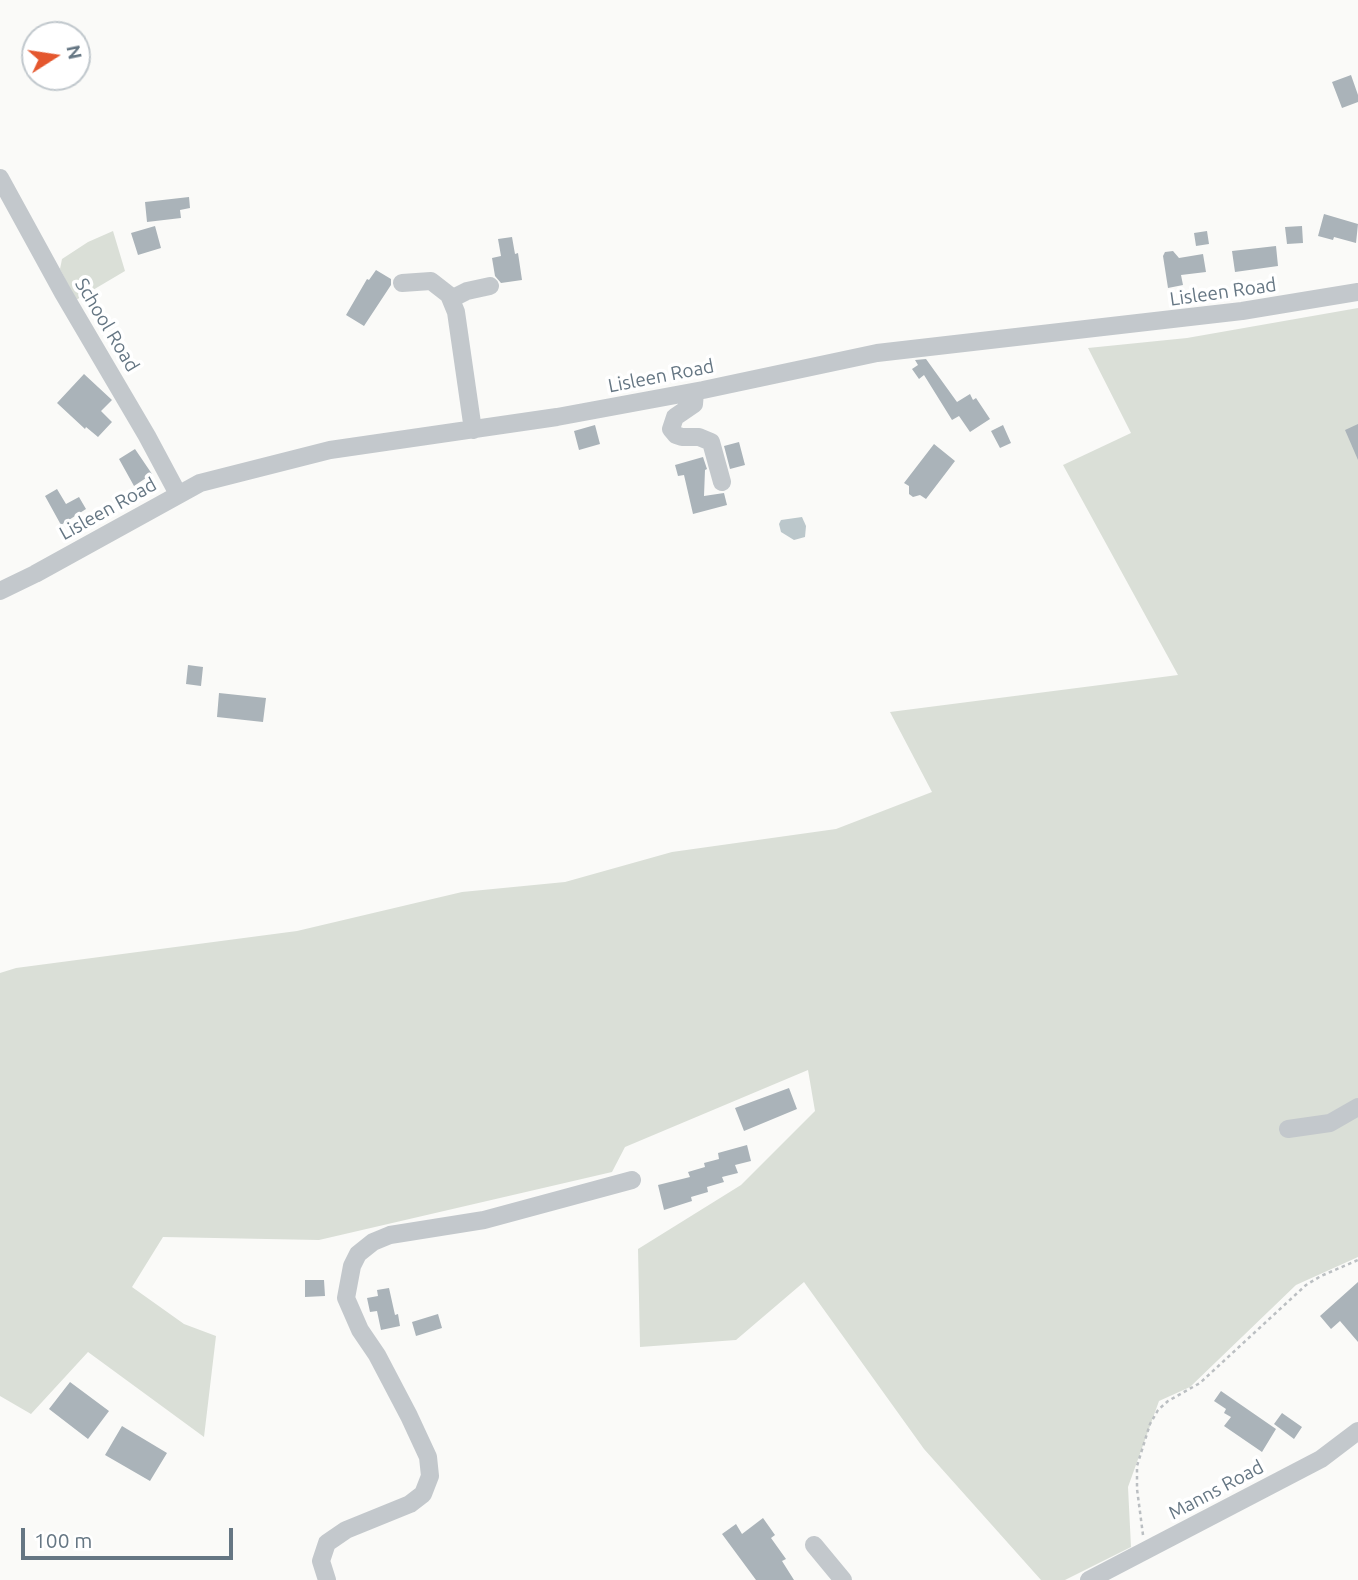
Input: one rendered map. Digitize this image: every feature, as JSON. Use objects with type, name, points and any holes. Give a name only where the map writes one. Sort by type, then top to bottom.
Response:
[{"type":"street","name":"School Road","points":[[0,178],[178,494]]},
{"type":"street","points":[[402,284],[431,281],[451,299],[456,312],[473,430]]},
{"type":"street","points":[[451,299],[467,291],[490,286]]},
{"type":"street","name":"Lisleen Road","points":[[0,590],[35,575],[200,483],[330,450],[473,430],[695,392],[877,353],[1229,313],[1358,292]]},
{"type":"street","points":[[695,392],[694,404],[675,417],[671,429],[682,437],[699,437],[711,442],[722,482]]},
{"type":"street","points":[[1289,1129],[1330,1123],[1358,1107]]},
{"type":"street","points":[[327,1580],[321,1561],[327,1543],[346,1530],[411,1504],[423,1494],[430,1476],[428,1457],[409,1416],[360,1329],[346,1298],[352,1266],[358,1254],[373,1242],[390,1235],[484,1220],[632,1180]]},
{"type":"street","name":"Manns Road","points":[[1090,1580],[1321,1459],[1358,1431]]},
{"type":"street","points":[[814,1545],[843,1580]]},
{"type":"path","points":[[1145,1551],[1137,1489],[1138,1466],[1150,1424],[1158,1410],[1209,1375],[1307,1285],[1358,1260]]},
{"type":"shaded area","points":[[113,231],[125,271],[76,300],[60,269],[62,259],[88,242]]},
{"type":"shaded area","points":[[1358,308],[1358,1257],[1296,1285],[1190,1387],[1159,1401],[1128,1487],[1131,1547],[1065,1580],[1041,1580],[924,1449],[804,1282],[736,1340],[640,1347],[638,1249],[741,1185],[815,1111],[808,1070],[625,1147],[612,1172],[319,1240],[163,1237],[132,1287],[184,1324],[216,1336],[204,1437],[88,1352],[31,1414],[0,1396],[0,973],[16,968],[297,931],[462,892],[565,882],[672,852],[836,829],[932,792],[890,712],[1178,675],[1063,465],[1131,433],[1088,348],[1187,338]]},
{"type":"shaded area","points":[[802,517],[806,526],[805,537],[794,540],[781,532],[781,520]]},
{"type":"building","points":[[1351,75],[1358,102],[1342,108],[1332,82]]},
{"type":"building","points":[[189,197],[190,208],[180,210],[181,218],[147,222],[145,202]]},
{"type":"building","points":[[1324,214],[1358,224],[1356,243],[1318,236]]},
{"type":"building","points":[[155,226],[161,248],[138,255],[131,233]]},
{"type":"building","points":[[1302,226],[1303,243],[1287,244],[1285,227]]},
{"type":"building","points":[[1207,231],[1209,244],[1196,246],[1194,233]]},
{"type":"building","points":[[512,237],[515,254],[518,253],[522,280],[501,283],[495,276],[492,258],[501,256],[498,239]]},
{"type":"building","points":[[1276,246],[1278,266],[1235,272],[1232,251]]},
{"type":"building","points":[[1173,251],[1179,258],[1203,254],[1206,272],[1181,275],[1183,285],[1168,288],[1163,256],[1165,252]]},
{"type":"building","points":[[376,270],[391,279],[391,285],[364,326],[346,315],[367,279],[369,280]]},
{"type":"building","points":[[926,359],[957,402],[970,394],[973,400],[976,398],[990,419],[970,432],[959,416],[952,420],[924,375],[919,379],[912,369],[918,365],[915,360]]},
{"type":"building","points":[[84,374],[112,400],[101,411],[112,422],[98,437],[86,427],[85,429],[57,403]]},
{"type":"building","points":[[1358,424],[1358,460],[1345,430]]},
{"type":"building","points":[[595,425],[600,444],[579,450],[574,431]]},
{"type":"building","points":[[1003,425],[1011,443],[1000,448],[991,431]]},
{"type":"building","points":[[739,442],[745,465],[730,469],[724,446]]},
{"type":"building","points":[[934,444],[955,461],[926,499],[920,495],[913,497],[909,494],[909,486],[904,483]]},
{"type":"building","points":[[135,449],[152,474],[134,486],[119,459]]},
{"type":"building","points":[[703,457],[707,469],[704,496],[724,493],[727,505],[693,514],[684,475],[678,476],[675,465]]},
{"type":"building","points":[[57,489],[66,504],[79,497],[86,509],[61,525],[45,496]]},
{"type":"building","points":[[188,665],[203,667],[201,686],[186,684]]},
{"type":"building","points":[[219,693],[266,698],[263,722],[217,717]]},
{"type":"building","points":[[789,1088],[797,1109],[744,1131],[735,1108]]},
{"type":"building","points":[[747,1145],[751,1161],[735,1165],[738,1173],[722,1177],[724,1182],[707,1187],[708,1192],[691,1197],[692,1201],[664,1210],[658,1185],[690,1177],[688,1172],[705,1167],[704,1163],[719,1159],[718,1153]]},
{"type":"building","points":[[305,1280],[324,1280],[325,1296],[305,1297]]},
{"type":"building","points":[[1358,1282],[1358,1342],[1340,1321],[1331,1329],[1320,1316]]},
{"type":"building","points":[[389,1288],[400,1326],[381,1330],[377,1311],[370,1312],[367,1298],[378,1296],[377,1290]]},
{"type":"building","points":[[438,1314],[442,1328],[416,1336],[412,1322]]},
{"type":"building","points":[[70,1382],[109,1411],[88,1439],[49,1409]]},
{"type":"building","points":[[1221,1391],[1276,1429],[1262,1452],[1224,1426],[1231,1417],[1224,1413],[1226,1409],[1214,1401]]},
{"type":"building","points":[[1282,1413],[1302,1427],[1294,1439],[1274,1424]]},
{"type":"building","points":[[122,1426],[167,1453],[150,1481],[105,1455]]},
{"type":"building","points":[[763,1518],[775,1535],[771,1538],[786,1559],[782,1561],[794,1580],[756,1580],[722,1534],[736,1524],[742,1534]]}]
